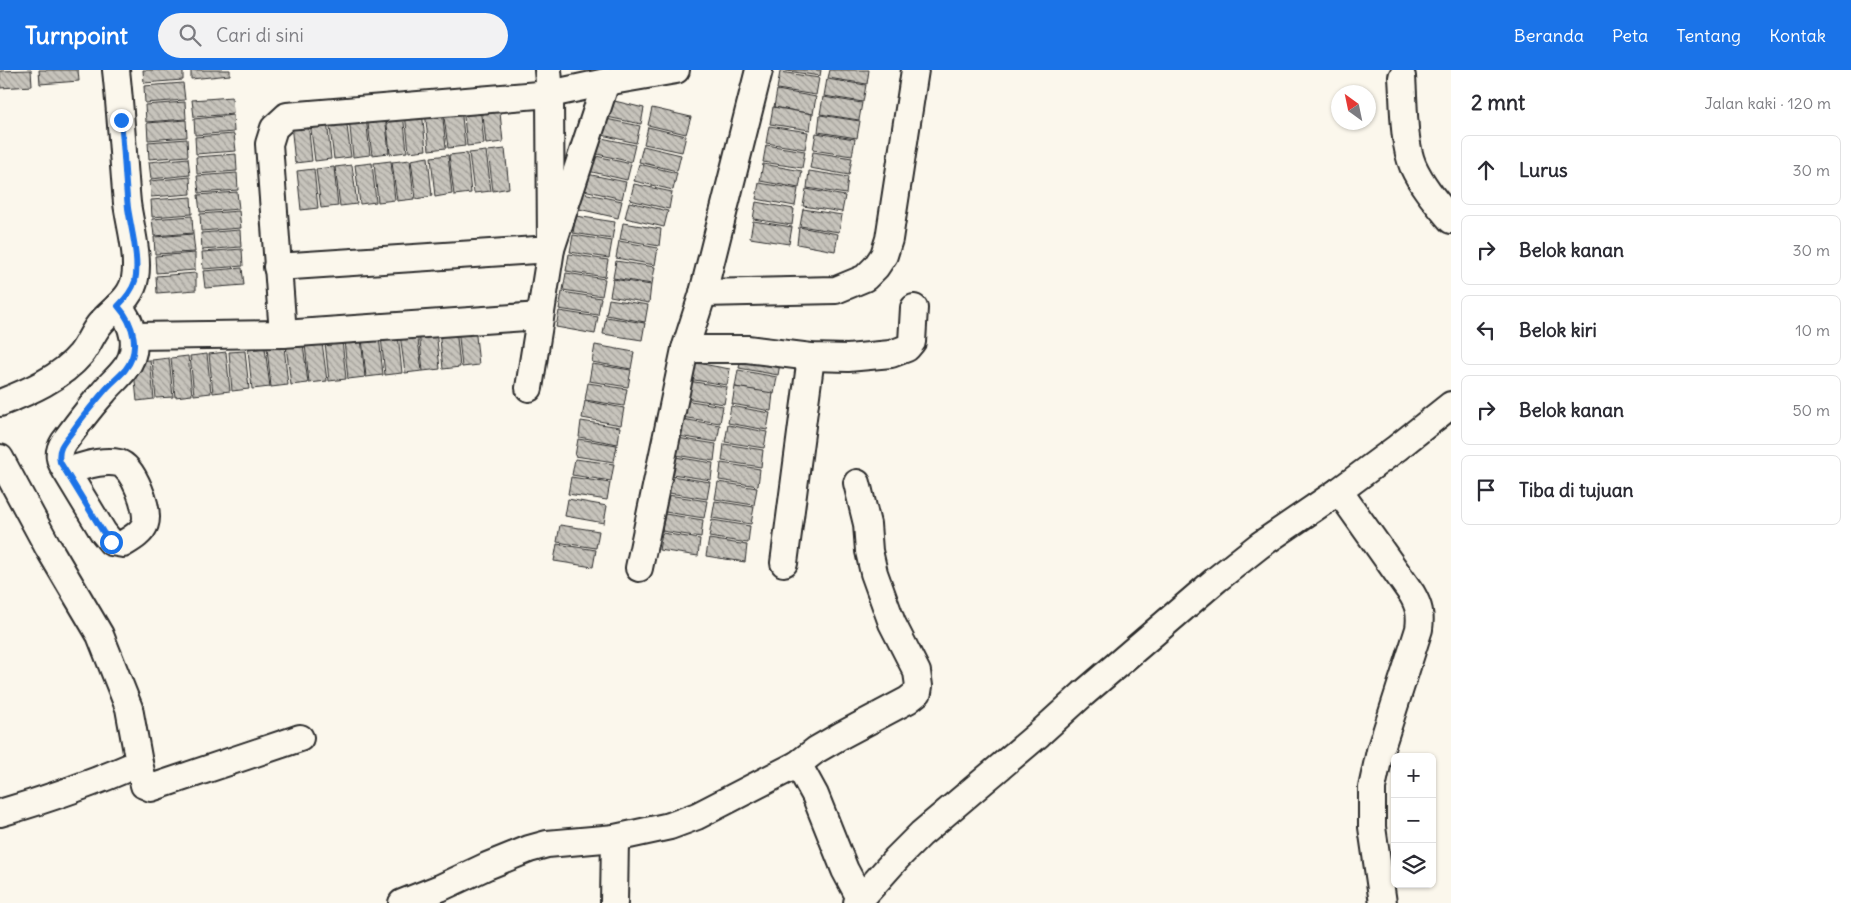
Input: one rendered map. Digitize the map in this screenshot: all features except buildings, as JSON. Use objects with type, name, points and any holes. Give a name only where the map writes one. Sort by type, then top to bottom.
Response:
[{"type":"street","points":[[0,403],[24,393],[67,368],[80,356],[98,326],[130,292],[135,279],[135,251],[128,203],[116,70]]},
{"type":"street","points":[[283,334],[269,144],[274,128],[287,116],[549,82],[606,82],[676,70]]},
{"type":"street","points":[[639,568],[684,349],[703,293],[759,70]]},
{"type":"street","points":[[703,293],[836,290],[865,278],[876,267],[884,255],[889,239],[915,70]]},
{"type":"street","points":[[1402,77],[1407,144],[1412,164],[1422,183],[1451,220]]},
{"type":"street","points":[[549,82],[551,249]]},
{"type":"street","points":[[529,388],[551,249],[606,82]]},
{"type":"street","points":[[277,267],[551,249]]},
{"type":"street","points":[[66,471],[60,462],[60,448],[101,394],[128,365],[135,347],[134,336],[125,314],[118,306]]},
{"type":"street","points":[[684,349],[747,349],[811,357],[867,358],[900,352],[907,348],[912,342],[914,308]]},
{"type":"street","points":[[134,336],[283,334],[540,316]]},
{"type":"street","points":[[784,563],[811,357]]},
{"type":"street","points":[[798,764],[815,795],[858,901],[921,834],[1039,734],[1173,616],[1260,545],[1339,492],[1451,405]]},
{"type":"street","points":[[0,458],[48,547],[100,635],[129,708],[144,785],[151,788],[300,738]]},
{"type":"street","points":[[402,903],[529,849],[547,844],[616,838],[670,826],[698,816],[798,764],[816,750],[908,700],[918,692],[919,686],[916,672],[892,623],[874,573],[857,483]]},
{"type":"street","points":[[1339,492],[1412,594],[1419,606],[1421,618],[1420,629],[1380,751],[1372,788],[1372,827],[1383,903]]},
{"type":"street","points":[[0,813],[67,792],[139,763]]},
{"type":"street","points":[[614,903],[616,838]]},
{"type":"route","points":[[111,542],[60,462],[59,455],[60,448],[76,426],[101,394],[124,371],[135,347],[131,325],[118,306],[130,292],[136,272],[121,120]]}]
